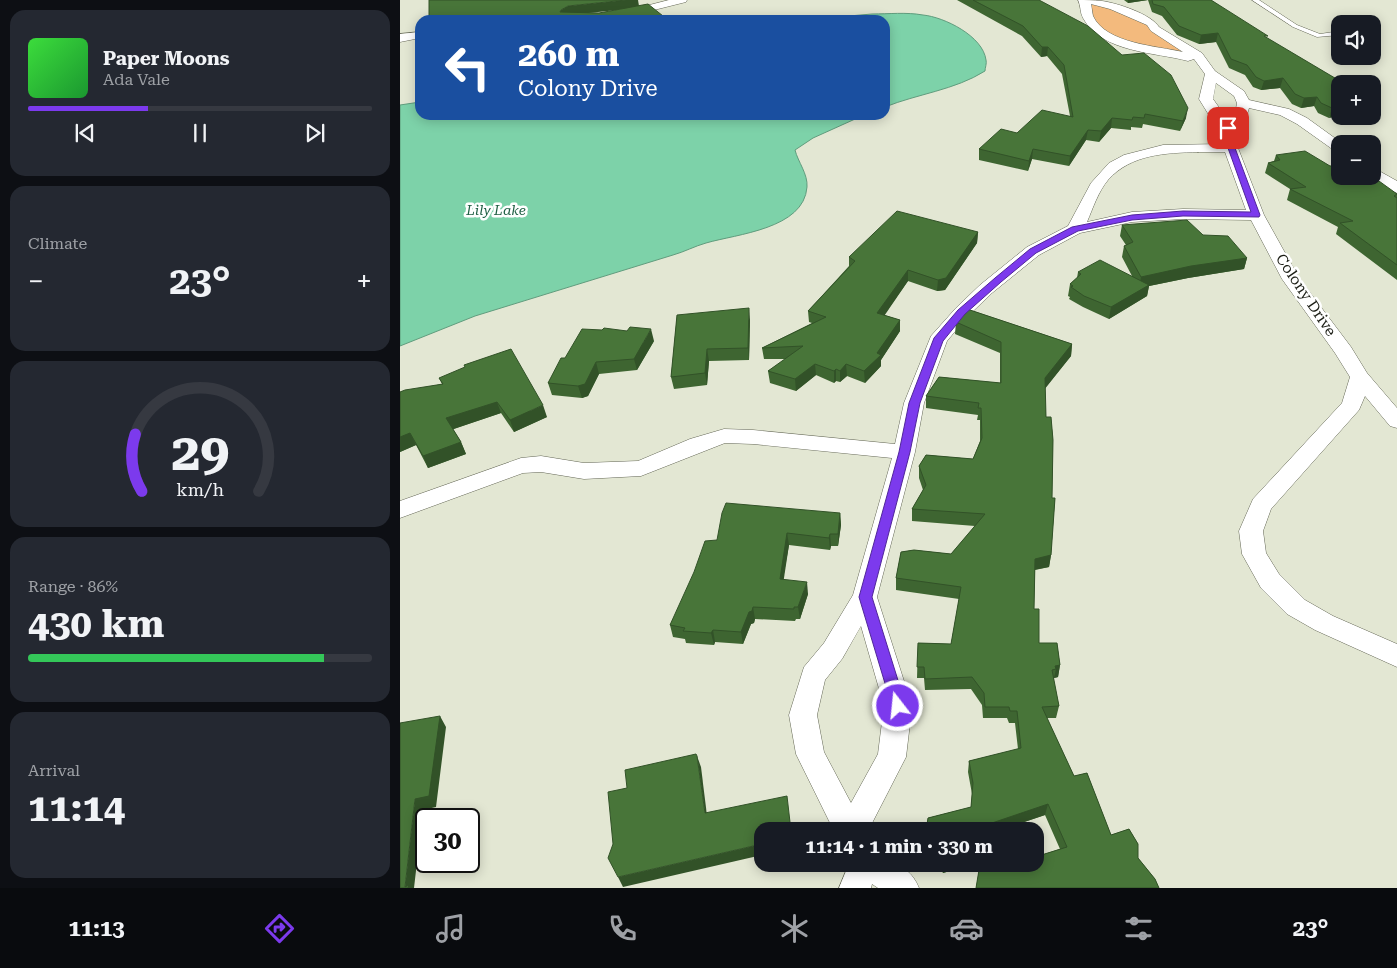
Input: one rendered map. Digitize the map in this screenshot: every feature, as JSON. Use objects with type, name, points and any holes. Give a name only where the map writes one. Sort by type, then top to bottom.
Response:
[{"type":"street","points":[[617,15],[682,0]]},
{"type":"street","points":[[1083,0],[1086,5],[1087,17],[1092,23],[1113,38],[1138,47],[1179,54],[1207,68]]},
{"type":"street","points":[[1087,0],[1137,16],[1151,23],[1155,29],[1188,48],[1207,68],[1239,94],[1244,103],[1241,115],[1228,128],[1217,117],[1206,99],[1207,68]]},
{"type":"street","points":[[400,38],[415,36]]},
{"type":"street","points":[[1244,103],[1284,112],[1302,121],[1331,142]]},
{"type":"street","name":"Colony Drive","points":[[1228,128],[1231,148],[1256,215],[1291,279],[1344,351],[1360,377],[1397,421]]},
{"type":"street","points":[[1075,229],[1090,197],[1103,177],[1116,164],[1144,153],[1175,148],[1231,148]]},
{"type":"street","points":[[1381,176],[1397,188]]},
{"type":"street","points":[[847,822],[810,754],[803,715],[813,675],[833,651],[865,597],[904,452],[914,403],[938,340],[962,312],[1033,251],[1075,229],[1132,217],[1183,214],[1256,215]]},
{"type":"street","points":[[1360,377],[1352,406],[1261,505],[1251,531],[1254,554],[1270,581],[1296,606],[1324,623],[1397,656]]},
{"type":"street","points":[[400,510],[521,466],[541,464],[558,468],[593,471],[641,468],[698,444],[724,436],[753,436],[904,452]]},
{"type":"street","points":[[856,822],[892,757],[898,706],[865,597]]},
{"type":"street","points":[[855,888],[862,872]]},
{"type":"street","points":[[882,872],[903,888]]},
{"type":"lane","points":[[1255,0],[1295,26],[1319,36],[1331,34]]},
{"type":"shaded area","points":[[1098,4],[1140,20],[1184,52],[1142,46],[1113,36],[1102,28],[1094,18],[1091,5]]},
{"type":"water","points":[[917,14],[951,24],[961,29],[978,43],[986,60],[985,71],[961,83],[890,105],[890,15],[860,15]]},
{"type":"water","name":"Lily Lake","points":[[415,103],[415,120],[853,120],[813,138],[795,150],[806,177],[807,187],[803,201],[794,212],[782,221],[475,316],[400,346],[400,105]]},
{"type":"building","points":[[429,0],[626,0],[568,6],[560,12],[599,13],[648,4],[662,15],[429,15]]},
{"type":"building","points":[[973,0],[1039,0],[1088,26],[1122,55],[1144,53],[1171,75],[1188,108],[1183,121],[1145,114],[1144,118],[1133,117],[1132,120],[1112,118],[1101,131],[1088,130],[1070,156],[1033,149],[1029,161],[979,149],[1001,129],[1017,133],[1042,110],[1073,117],[1064,65],[1048,47],[1042,47],[1023,26]]},
{"type":"building","points":[[1152,0],[1211,0],[1268,36],[1264,36],[1331,76],[1331,108],[1321,103],[1317,97],[1304,98],[1295,94],[1283,78],[1264,81],[1256,77],[1247,65],[1231,59],[1218,33],[1201,35],[1179,26],[1164,7],[1153,4]]},
{"type":"building","points":[[1305,151],[1331,166],[1331,185],[1381,185],[1381,182],[1397,194],[1394,196],[1397,198],[1397,265],[1340,223],[1353,221],[1290,189],[1306,187],[1268,163],[1280,160],[1276,155]]},
{"type":"building","points":[[897,211],[978,232],[946,278],[938,280],[908,270],[877,313],[900,320],[877,353],[881,355],[864,371],[846,364],[840,371],[836,369],[834,371],[815,364],[795,379],[768,371],[803,346],[762,348],[826,317],[808,311],[855,261],[849,257]]},
{"type":"building","points":[[1187,220],[1203,235],[1228,236],[1247,258],[1191,266],[1141,277],[1124,246],[1133,242],[1122,225]]},
{"type":"building","points":[[1100,260],[1149,285],[1111,307],[1084,296],[1071,287],[1073,286],[1070,284],[1081,274],[1078,272]]},
{"type":"building","points":[[749,308],[748,348],[707,349],[705,373],[671,377],[677,315]]},
{"type":"building","points":[[967,309],[1072,344],[1045,378],[1046,417],[1051,417],[1053,440],[1052,498],[1055,498],[1051,555],[1035,559],[1034,609],[1039,609],[1039,643],[1057,643],[1060,665],[1055,666],[1056,669],[1052,670],[1059,706],[1042,707],[1074,776],[1087,773],[1111,835],[1129,829],[1138,844],[1138,858],[1155,879],[1159,888],[976,888],[979,872],[1044,872],[1044,854],[1067,847],[1048,804],[995,822],[927,822],[928,818],[971,807],[973,783],[969,761],[1021,748],[1017,711],[1010,711],[1009,707],[985,707],[984,693],[972,677],[925,679],[924,667],[917,667],[918,643],[951,644],[961,587],[896,578],[901,552],[914,550],[951,554],[985,514],[912,509],[926,485],[919,466],[926,455],[973,459],[982,438],[981,408],[978,408],[979,403],[926,396],[939,377],[1001,383],[1001,342],[956,322]]},
{"type":"building","points":[[630,327],[651,329],[634,359],[596,362],[585,384],[578,386],[548,383],[561,358],[565,358],[582,329],[602,330],[604,328],[627,331]]},
{"type":"building","points":[[511,349],[543,405],[510,420],[497,402],[446,418],[461,442],[423,456],[410,433],[400,437],[400,392],[443,384],[439,378],[465,367],[464,365]]},
{"type":"building","points":[[726,503],[840,513],[838,534],[830,534],[829,538],[787,533],[780,579],[807,582],[798,607],[794,607],[794,609],[753,607],[741,632],[713,630],[711,633],[683,631],[685,628],[670,625],[694,572],[705,541],[717,540],[722,513]]},
{"type":"building","points":[[440,716],[429,796],[415,799],[405,887],[409,885],[408,888],[400,888],[400,723]]},
{"type":"building","points":[[696,754],[705,813],[787,796],[790,822],[754,822],[754,846],[618,877],[608,858],[613,844],[608,792],[627,788],[625,770]]},
{"type":"route","points":[[898,706],[865,597],[904,452],[914,403],[938,340],[962,312],[986,289],[1033,251],[1075,229],[1132,217],[1183,214],[1256,215],[1231,148],[1228,128]]}]
